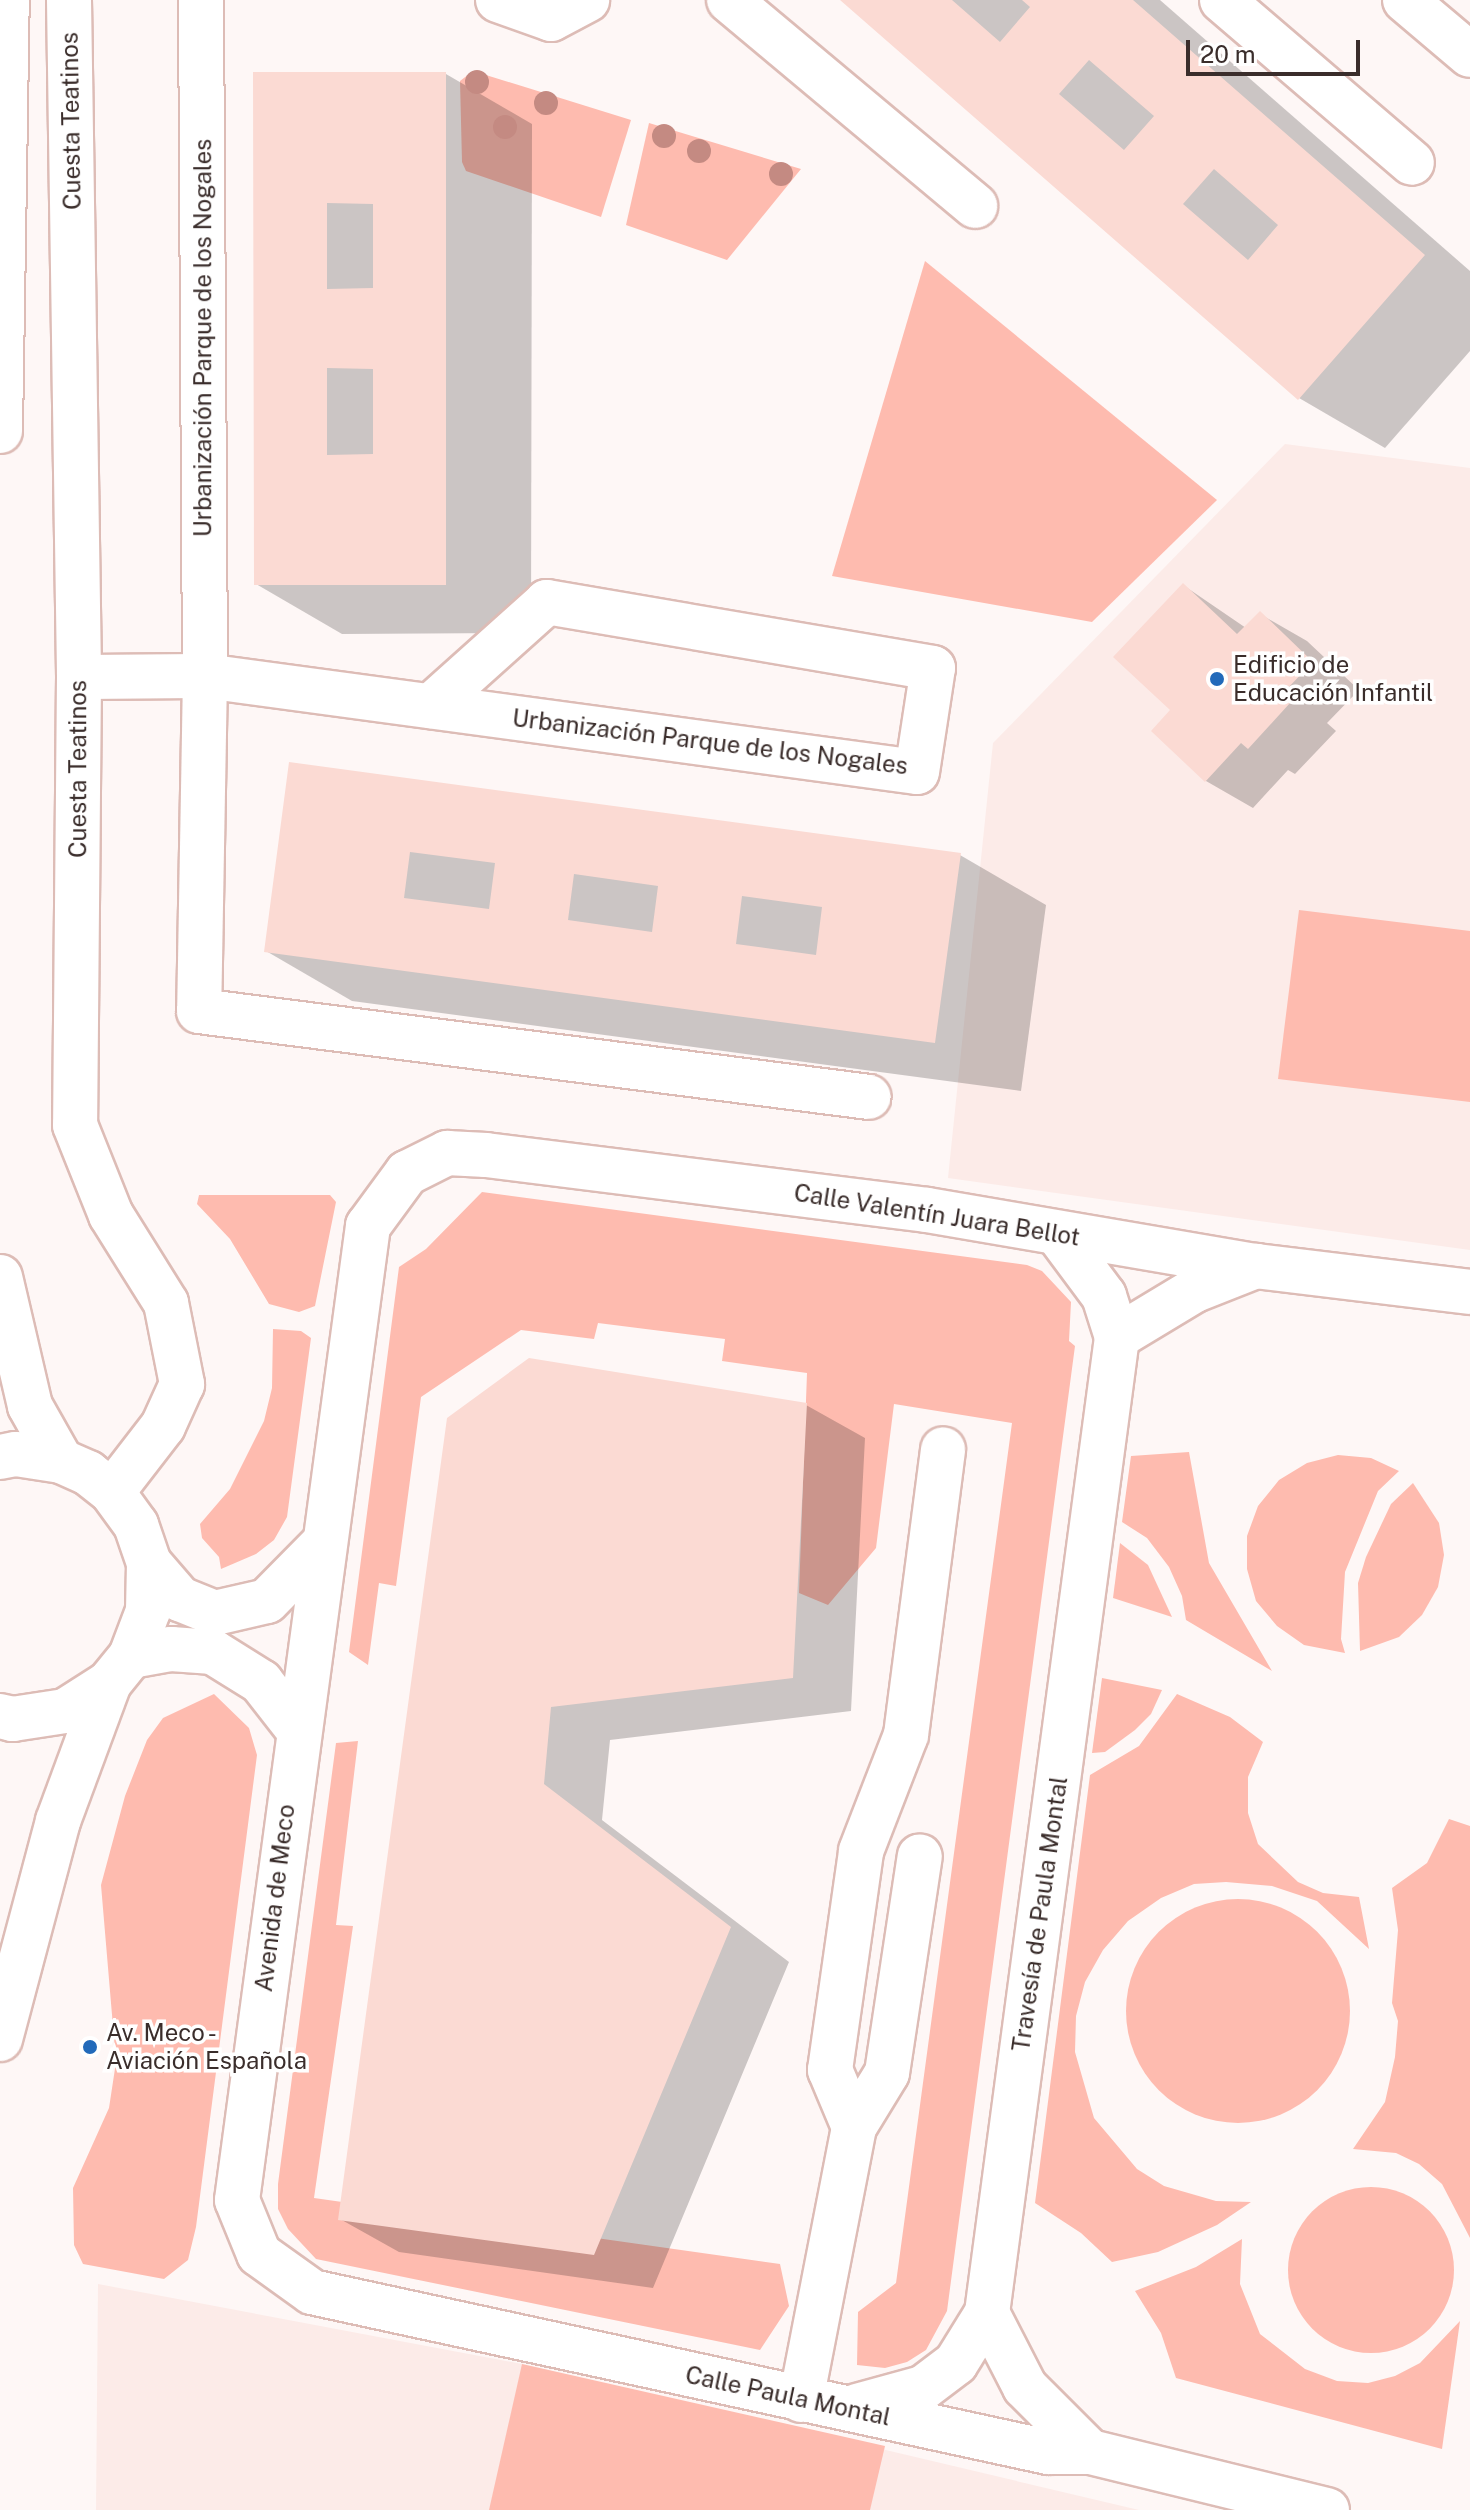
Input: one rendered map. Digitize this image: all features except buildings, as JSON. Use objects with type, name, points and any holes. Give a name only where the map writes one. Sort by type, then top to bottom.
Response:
[{"type":"street","points":[[0,431],[7,0]]},
{"type":"street","name":"Cuesta Teatinos","points":[[69,0],[79,677],[75,1125],[111,1215],[166,1303],[182,1384],[163,1426],[112,1492]]},
{"type":"street","name":"Urbanización Parque de los Nogales","points":[[201,0],[205,676],[199,1011],[869,1097]]},
{"type":"street","points":[[498,0],[551,19],[587,0]]},
{"type":"street","points":[[729,0],[975,206]]},
{"type":"street","points":[[1222,0],[1412,163]]},
{"type":"street","points":[[1405,0],[1470,55]]},
{"type":"street","name":"Urbanización Parque de los Nogales","points":[[79,677],[205,676],[917,772],[933,668],[547,602],[431,706]]},
{"type":"street","name":"Calle Valentín Juara Bellot","points":[[407,1173],[447,1153],[486,1155],[927,1210],[1256,1266],[1470,1292]]},
{"type":"street","name":"Avenida de Meco","points":[[259,2254],[237,2200],[321,1546],[368,1226],[407,1173]]},
{"type":"street","name":"Travesía de Paula Montal","points":[[847,2408],[923,2388],[956,2363],[987,2313],[1117,1337],[1104,1296],[1057,1233]]},
{"type":"street","points":[[1117,1337],[1195,1290],[1256,1266]]},
{"type":"street","points":[[0,1277],[30,1406],[61,1461]]},
{"type":"street","points":[[854,2127],[830,2070],[861,1851],[906,1735],[943,1449]]},
{"type":"street","points":[[0,1457],[16,1454],[61,1461],[112,1492],[136,1525],[149,1563],[148,1611],[120,1670],[58,1821],[0,2039]]},
{"type":"street","points":[[149,1563],[180,1599],[215,1613],[267,1601],[321,1546]]},
{"type":"street","points":[[0,1716],[13,1719],[65,1711],[120,1670],[171,1649],[213,1652],[261,1682],[297,1728]]},
{"type":"street","points":[[801,2400],[854,2127],[887,2073],[920,1856]]},
{"type":"street","name":"Calle Paula Montal","points":[[259,2254],[312,2292],[1048,2452],[1090,2452],[1327,2510]]},
{"type":"street","points":[[987,2313],[1025,2387],[1090,2452]]},
{"type":"shaded area","points":[[473,71],[631,120],[601,217],[466,171],[462,162],[460,81]]},
{"type":"shaded area","points":[[649,123],[801,169],[727,260],[626,225]]},
{"type":"shaded area","points":[[925,261],[1217,500],[1092,622],[832,576]]},
{"type":"shaded area","points":[[1285,444],[1470,468],[1470,1250],[948,1178],[993,743]]},
{"type":"shaded area","points":[[1299,910],[1470,931],[1470,1102],[1278,1079]]},
{"type":"shaded area","points":[[482,1192],[1027,1265],[1042,1271],[1071,1302],[1069,1341],[1075,1346],[947,2311],[926,2350],[907,2362],[885,2368],[857,2365],[858,2312],[896,2283],[1012,1423],[894,1404],[876,1548],[828,1605],[799,1593],[807,1373],[722,1361],[725,1339],[598,1323],[594,1339],[521,1330],[421,1397],[396,1586],[379,1583],[368,1665],[349,1652],[399,1267],[426,1249]]},
{"type":"shaded area","points":[[199,1195],[330,1195],[336,1202],[315,1306],[299,1312],[269,1304],[230,1239],[197,1204]]},
{"type":"shaded area","points":[[273,1329],[301,1331],[311,1338],[287,1517],[274,1540],[256,1554],[221,1569],[219,1557],[202,1538],[200,1524],[230,1489],[264,1421],[272,1388]]},
{"type":"shaded area","points":[[1189,1452],[1209,1563],[1272,1671],[1186,1620],[1182,1596],[1169,1567],[1147,1538],[1122,1522],[1131,1456]]},
{"type":"shaded area","points":[[1338,1455],[1371,1458],[1399,1471],[1378,1491],[1345,1572],[1341,1639],[1345,1653],[1304,1645],[1277,1626],[1256,1601],[1247,1569],[1247,1536],[1258,1506],[1279,1480],[1307,1463]]},
{"type":"shaded area","points":[[1413,1483],[1439,1523],[1444,1555],[1438,1587],[1422,1615],[1399,1637],[1360,1651],[1358,1583],[1366,1557],[1391,1504]]},
{"type":"shaded area","points":[[1120,1543],[1148,1565],[1172,1617],[1113,1598]]},
{"type":"shaded area","points":[[1102,1678],[1162,1690],[1151,1714],[1135,1730],[1105,1752],[1092,1753]]},
{"type":"shaded area","points":[[214,1694],[249,1728],[257,1755],[196,2227],[188,2260],[164,2279],[83,2264],[74,2245],[73,2188],[109,2108],[116,2062],[101,1885],[125,1796],[147,1740],[163,1718]]},
{"type":"shaded area","points":[[1177,1694],[1230,1717],[1263,1742],[1248,1777],[1248,1813],[1258,1844],[1298,1882],[1323,1893],[1359,1897],[1369,1949],[1317,1901],[1272,1886],[1226,1882],[1194,1884],[1161,1898],[1128,1921],[1103,1950],[1085,1982],[1076,2016],[1075,2052],[1094,2118],[1137,2169],[1164,2186],[1216,2201],[1251,2202],[1217,2225],[1158,2252],[1112,2262],[1081,2233],[1035,2203],[1090,1775],[1139,1746]]},
{"type":"shaded area","points":[[358,1741],[336,1925],[353,1926],[314,2198],[780,2264],[789,2306],[760,2350],[316,2259],[288,2229],[278,2209],[278,2184],[336,1743]]},
{"type":"shaded area","points":[[1449,1819],[1470,1826],[1470,2238],[1442,2184],[1419,2164],[1396,2153],[1353,2149],[1385,2102],[1395,2057],[1398,2021],[1392,2003],[1398,1930],[1392,1888],[1427,1863]]},
{"type":"shaded area","points":[[1238,1899],[1281,1907],[1317,1932],[1342,1968],[1350,2011],[1342,2054],[1317,2090],[1281,2115],[1238,2123],[1195,2115],[1159,2090],[1134,2054],[1126,2011],[1134,1968],[1159,1932],[1195,1907]]},
{"type":"shaded area","points":[[1371,2187],[1403,2194],[1429,2212],[1447,2238],[1454,2270],[1447,2302],[1429,2328],[1403,2346],[1371,2353],[1339,2346],[1313,2328],[1295,2302],[1288,2270],[1295,2238],[1313,2212],[1339,2194]]},
{"type":"shaded area","points":[[1242,2239],[1240,2284],[1260,2334],[1305,2369],[1337,2381],[1368,2383],[1395,2376],[1420,2363],[1460,2321],[1442,2449],[1176,2378],[1161,2333],[1135,2291],[1196,2267]]},
{"type":"shaded area","points":[[98,2284],[522,2364],[1139,2510],[96,2510]]},
{"type":"shaded area","points":[[522,2364],[885,2446],[870,2510],[489,2510]]},
{"type":"place","name":"Edificio de Educación Infantil","points":[[1217,679]]},
{"type":"place","name":"Av. Meco - Aviación Española","points":[[90,2047]]}]
